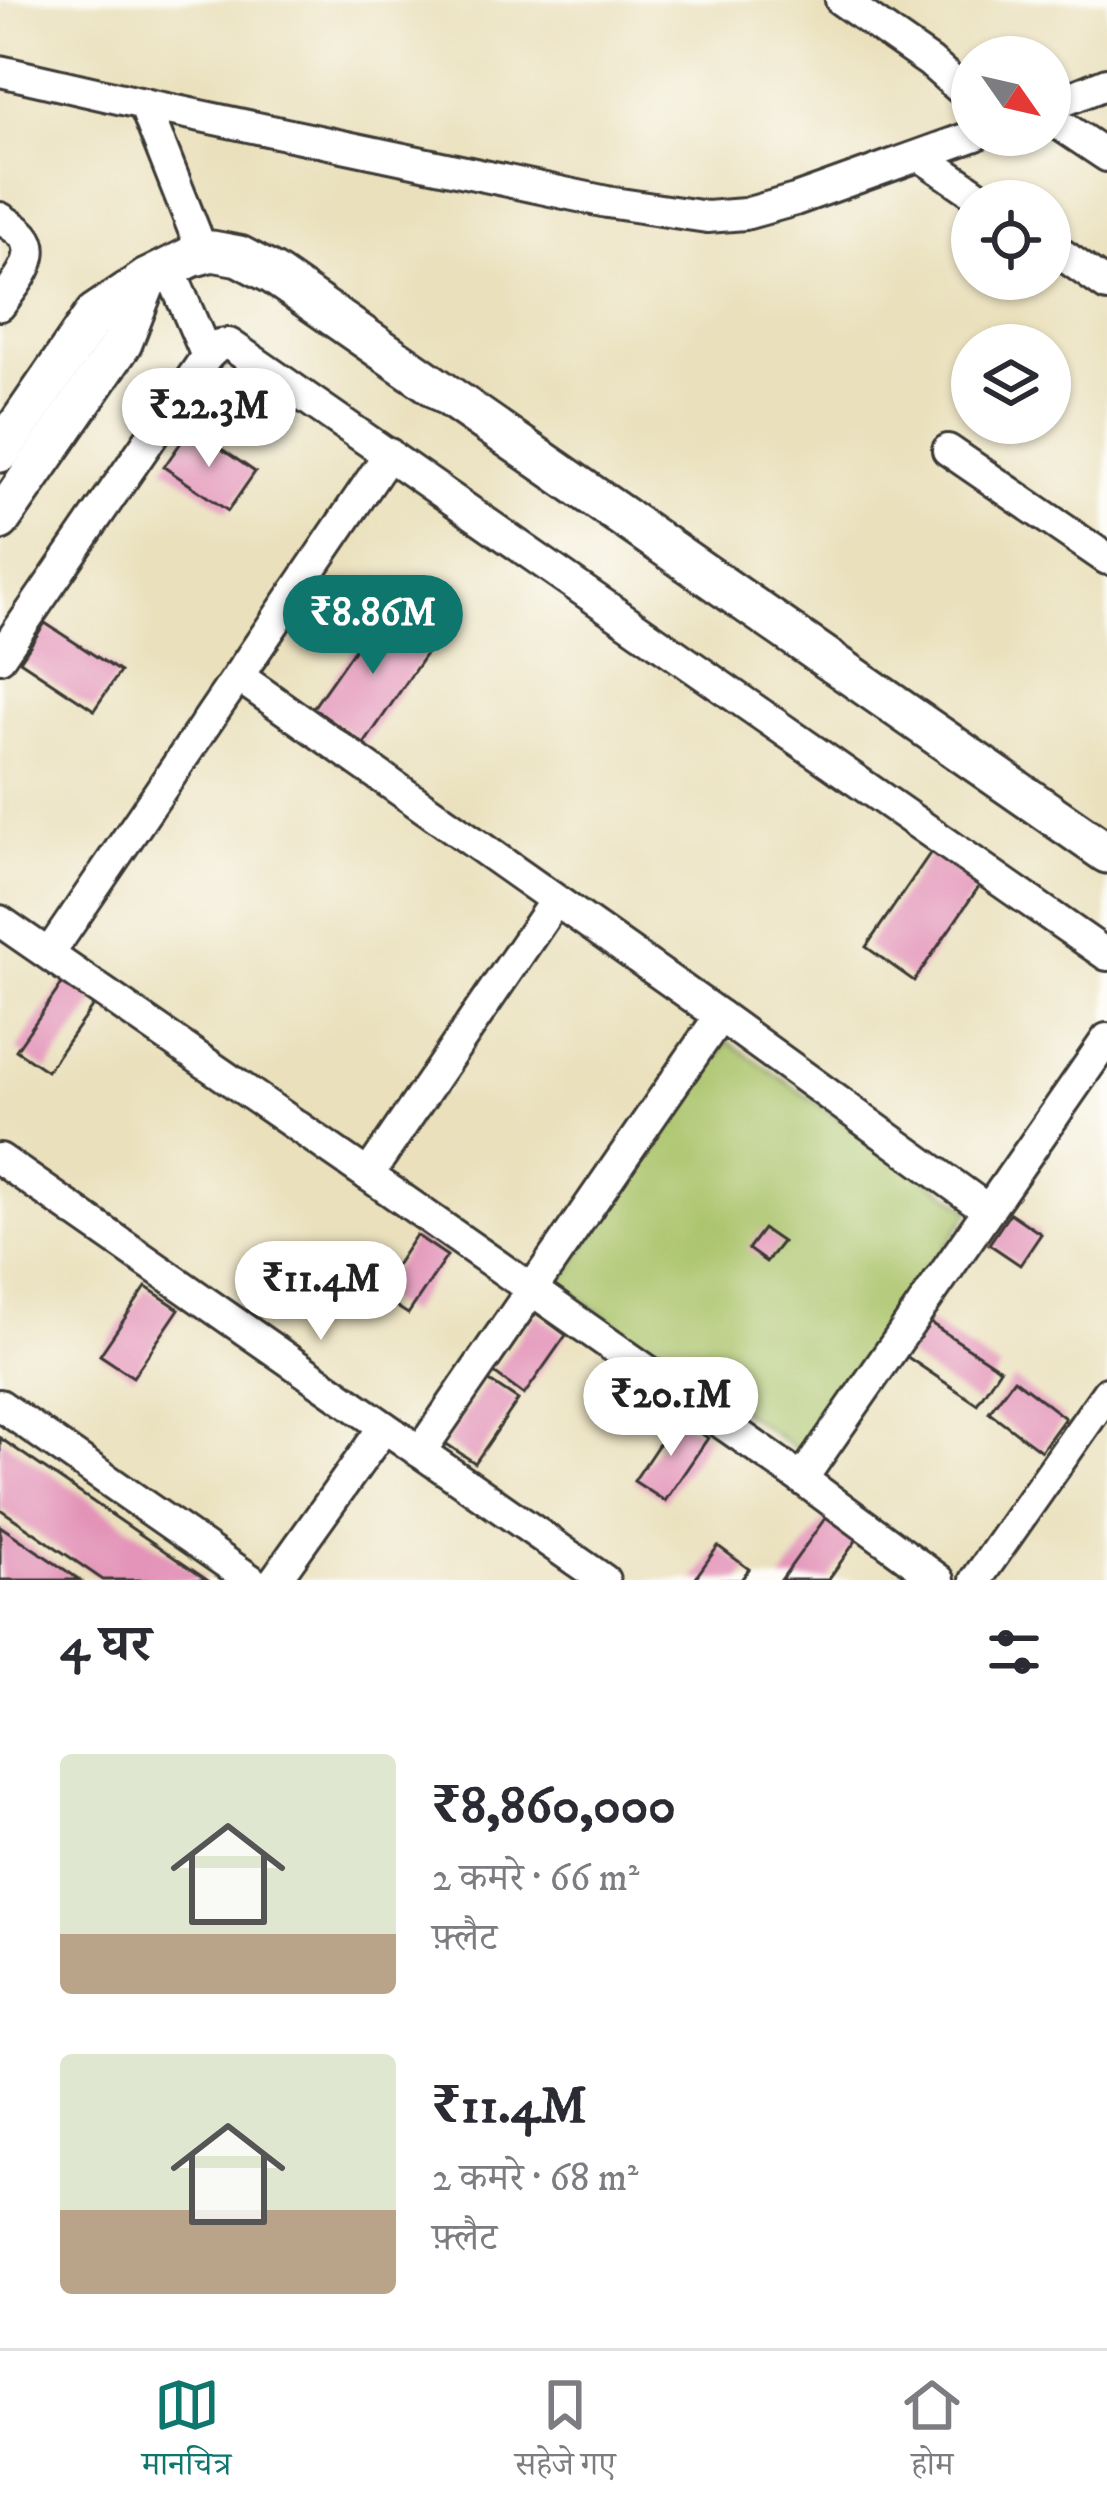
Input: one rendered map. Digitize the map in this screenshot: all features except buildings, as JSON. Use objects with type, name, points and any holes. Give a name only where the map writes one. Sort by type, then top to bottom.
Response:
[{"type":"street","points":[[842,0],[951,80]]},
{"type":"street","points":[[0,70],[607,202],[707,217],[745,214],[796,200],[951,145]]},
{"type":"street","points":[[1071,98],[1107,83]]},
{"type":"street","points":[[144,104],[173,267],[207,356]]},
{"type":"street","points":[[1071,132],[1107,156]]},
{"type":"street","points":[[922,157],[955,180]]},
{"type":"street","points":[[0,218],[23,234],[30,247],[28,262],[0,305]]},
{"type":"street","points":[[0,452],[95,314],[173,267],[212,251],[239,256],[272,274],[1107,853]]},
{"type":"street","points":[[1071,261],[1107,286]]},
{"type":"street","points":[[0,520],[173,267]]},
{"type":"street","points":[[0,657],[207,356],[219,345],[229,344],[1107,955]]},
{"type":"street","points":[[948,450],[1107,560]]},
{"type":"street","points":[[49,954],[389,454]]},
{"type":"street","points":[[238,676],[988,1210]]},
{"type":"street","points":[[368,1175],[555,901]]},
{"type":"street","points":[[0,921],[802,1479],[939,1580]]},
{"type":"street","points":[[420,1452],[720,1016]]},
{"type":"street","points":[[802,1479],[1107,1039]]},
{"type":"street","points":[[0,1159],[604,1580]]},
{"type":"street","points":[[976,1580],[1107,1393]]},
{"type":"street","points":[[0,1405],[251,1580]]},
{"type":"street","points":[[275,1580],[384,1426]]},
{"type":"green space","points":[[727,1041],[971,1210],[802,1453],[559,1284]]}]
